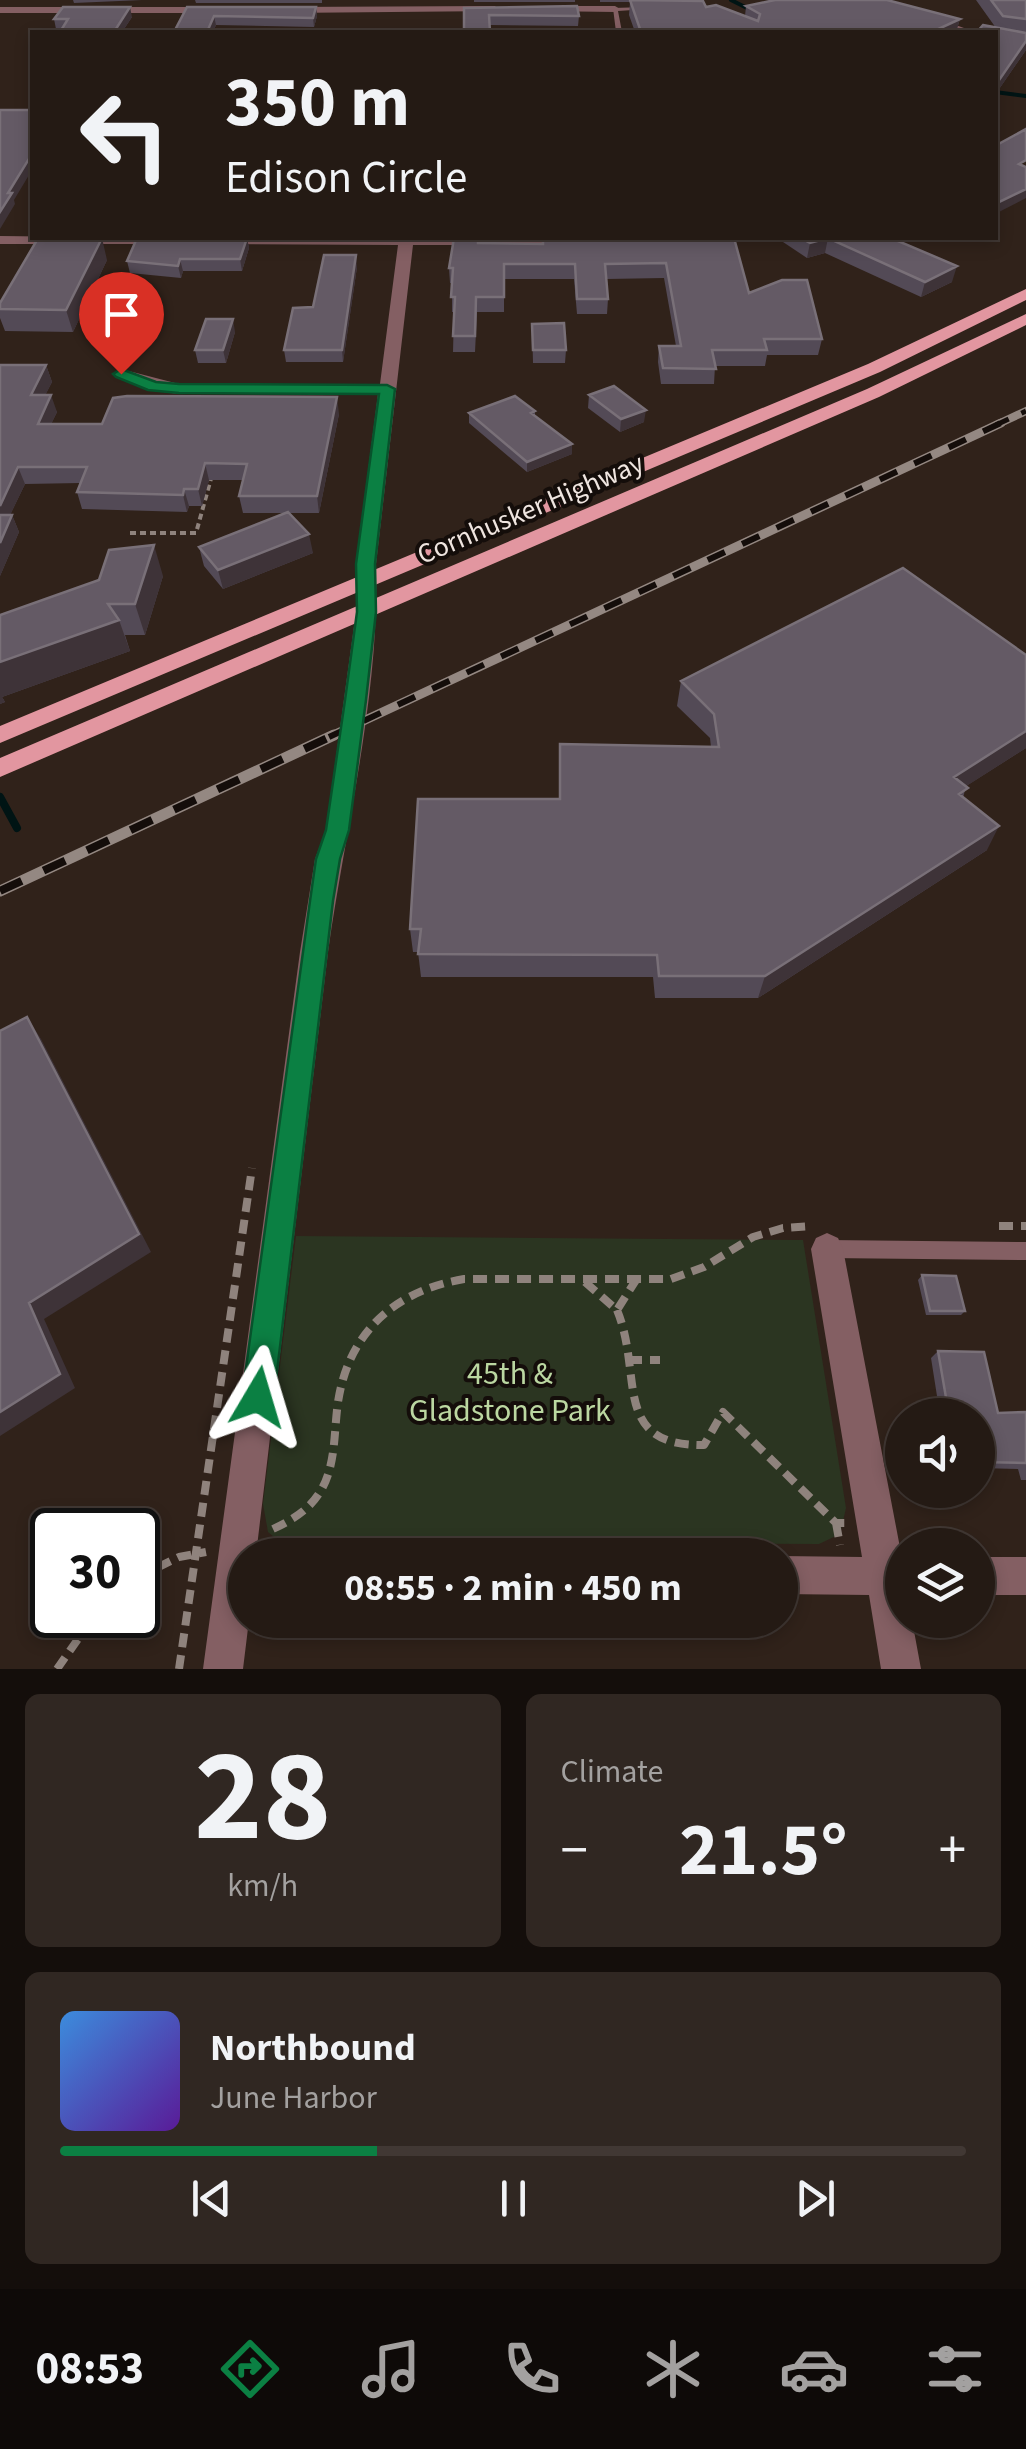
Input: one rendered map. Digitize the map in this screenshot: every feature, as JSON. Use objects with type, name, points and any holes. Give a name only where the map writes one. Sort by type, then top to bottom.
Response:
[{"type":"main road","name":"Cornhusker Highway","points":[[0,735],[896,359],[1026,294]]},
{"type":"main road","name":"Cornhusker Highway","points":[[0,768],[888,386],[1026,319]]},
{"type":"street","points":[[877,0],[962,30]]},
{"type":"street","points":[[0,10],[166,5],[232,10]]},
{"type":"street","points":[[156,23],[166,5]]},
{"type":"street","points":[[432,30],[435,5]]},
{"type":"street","points":[[270,10],[435,5],[502,9]]},
{"type":"street","points":[[539,9],[615,9]]},
{"type":"street","points":[[0,240],[30,239]]},
{"type":"street","points":[[243,1538],[328,859],[338,830],[358,615],[406,240]]},
{"type":"street","points":[[469,240],[595,242]]},
{"type":"street","points":[[121,374],[154,386],[179,389],[387,389]]},
{"type":"street","points":[[821,1238],[885,1548]]},
{"type":"street","points":[[798,1575],[885,1576]]},
{"type":"street","points":[[995,1576],[1026,1576]]},
{"type":"street","points":[[223,1669],[228,1638]]},
{"type":"street","points":[[899,1638],[901,1669]]},
{"type":"lane","points":[[618,30],[615,9],[648,9],[646,0]]},
{"type":"lane","points":[[821,1238],[1026,1250]]},
{"type":"path","points":[[130,533],[196,533],[214,469]]},
{"type":"path","points":[[178,1669],[252,1168]]},
{"type":"path","points":[[988,1226],[1026,1226]]},
{"type":"path","points":[[269,1538],[318,1496],[334,1462],[343,1373],[362,1334],[406,1295],[444,1281],[636,1280],[685,1275],[753,1237],[783,1228],[821,1238]]},
{"type":"path","points":[[583,1280],[618,1310],[636,1408],[653,1435],[673,1445],[704,1445],[722,1410],[836,1523],[877,1524]]},
{"type":"path","points":[[618,1310],[636,1280]]},
{"type":"path","points":[[628,1360],[660,1360]]},
{"type":"path","points":[[160,1567],[195,1552],[216,1552],[228,1558]]},
{"type":"path","points":[[56,1669],[78,1638]]},
{"type":"green space","name":"45th & Gladstone Park","points":[[296,1236],[803,1240],[846,1508],[840,1534],[819,1544],[798,1544],[798,1538],[275,1538],[268,1532],[263,1504]]},
{"type":"building","points":[[630,0],[703,1],[706,7],[716,5],[758,21],[760,14],[746,6],[775,0],[887,0],[960,19],[936,30],[640,30]]},
{"type":"building","points":[[991,0],[1026,0],[1026,19],[1003,16]]},
{"type":"building","points":[[577,6],[579,16],[489,15],[490,30],[464,30],[464,8]]},
{"type":"building","points":[[63,7],[130,7],[115,30],[61,30],[68,19],[54,19]]},
{"type":"building","points":[[187,7],[316,7],[313,18],[214,16],[208,30],[175,30]]},
{"type":"building","points":[[983,25],[1026,33],[1026,41],[998,82],[998,30],[979,30]]},
{"type":"building","points":[[0,110],[30,110],[30,157],[0,212]]},
{"type":"building","points":[[1026,129],[1026,160],[1019,164],[1026,167],[1026,189],[998,203],[998,144]]},
{"type":"building","points":[[37,240],[101,240],[66,310],[0,309]]},
{"type":"building","points":[[136,240],[246,240],[240,259],[180,259],[178,266],[127,261]]},
{"type":"building","points":[[454,240],[543,244],[543,240],[735,240],[749,293],[782,280],[807,280],[822,339],[764,339],[767,350],[712,350],[716,369],[663,368],[659,346],[681,346],[666,263],[605,264],[608,299],[577,299],[575,264],[504,264],[504,297],[476,297],[475,336],[453,336],[455,297],[451,297],[453,268],[449,268]]},
{"type":"building","points":[[832,240],[896,240],[957,266],[925,282]]},
{"type":"building","points":[[324,255],[356,255],[342,350],[284,350],[293,308],[313,307]]},
{"type":"building","points":[[206,319],[233,319],[223,350],[195,350]]},
{"type":"building","points":[[564,323],[566,350],[533,350],[532,324]]},
{"type":"building","points":[[0,365],[46,365],[31,395],[51,395],[38,424],[102,424],[113,398],[127,396],[337,397],[317,496],[239,496],[247,464],[205,463],[198,489],[184,489],[183,495],[77,492],[87,467],[18,467],[0,506]]},
{"type":"building","points":[[614,386],[646,410],[621,419],[589,395]]},
{"type":"building","points":[[515,396],[572,444],[527,462],[469,413]]},
{"type":"building","points":[[288,512],[309,534],[218,570],[199,547]]},
{"type":"building","points":[[0,515],[12,515],[0,543]]},
{"type":"building","points":[[154,545],[135,604],[108,604],[119,620],[0,662],[0,615],[99,580],[109,550]]},
{"type":"building","points":[[903,568],[1026,655],[1026,731],[954,777],[968,788],[959,794],[999,826],[765,976],[659,976],[657,955],[418,954],[421,929],[410,929],[418,799],[560,799],[560,744],[719,747],[714,714],[681,681]]},
{"type":"building","points":[[27,1017],[139,1234],[29,1303],[60,1374],[0,1412],[0,1031]]},
{"type":"building","points":[[922,1275],[956,1276],[965,1311],[930,1311]]},
{"type":"building","points":[[938,1351],[984,1352],[995,1398],[946,1398]]},
{"type":"building","points":[[995,1400],[998,1413],[1026,1412],[1026,1463],[995,1462]]},
{"type":"waterway","points":[[731,0],[755,12]]},
{"type":"waterway","points":[[998,92],[1026,96]]},
{"type":"waterway","points":[[0,797],[17,828]]},
{"type":"railway","points":[[996,425],[1026,411]]},
{"type":"railway","points":[[329,737],[1001,423]]},
{"type":"railway","points":[[0,891],[334,735]]},
{"type":"route","points":[[121,374],[154,386],[179,389],[387,389],[364,582],[366,612],[356,700],[338,830],[328,859],[322,901],[258,1397]]}]
